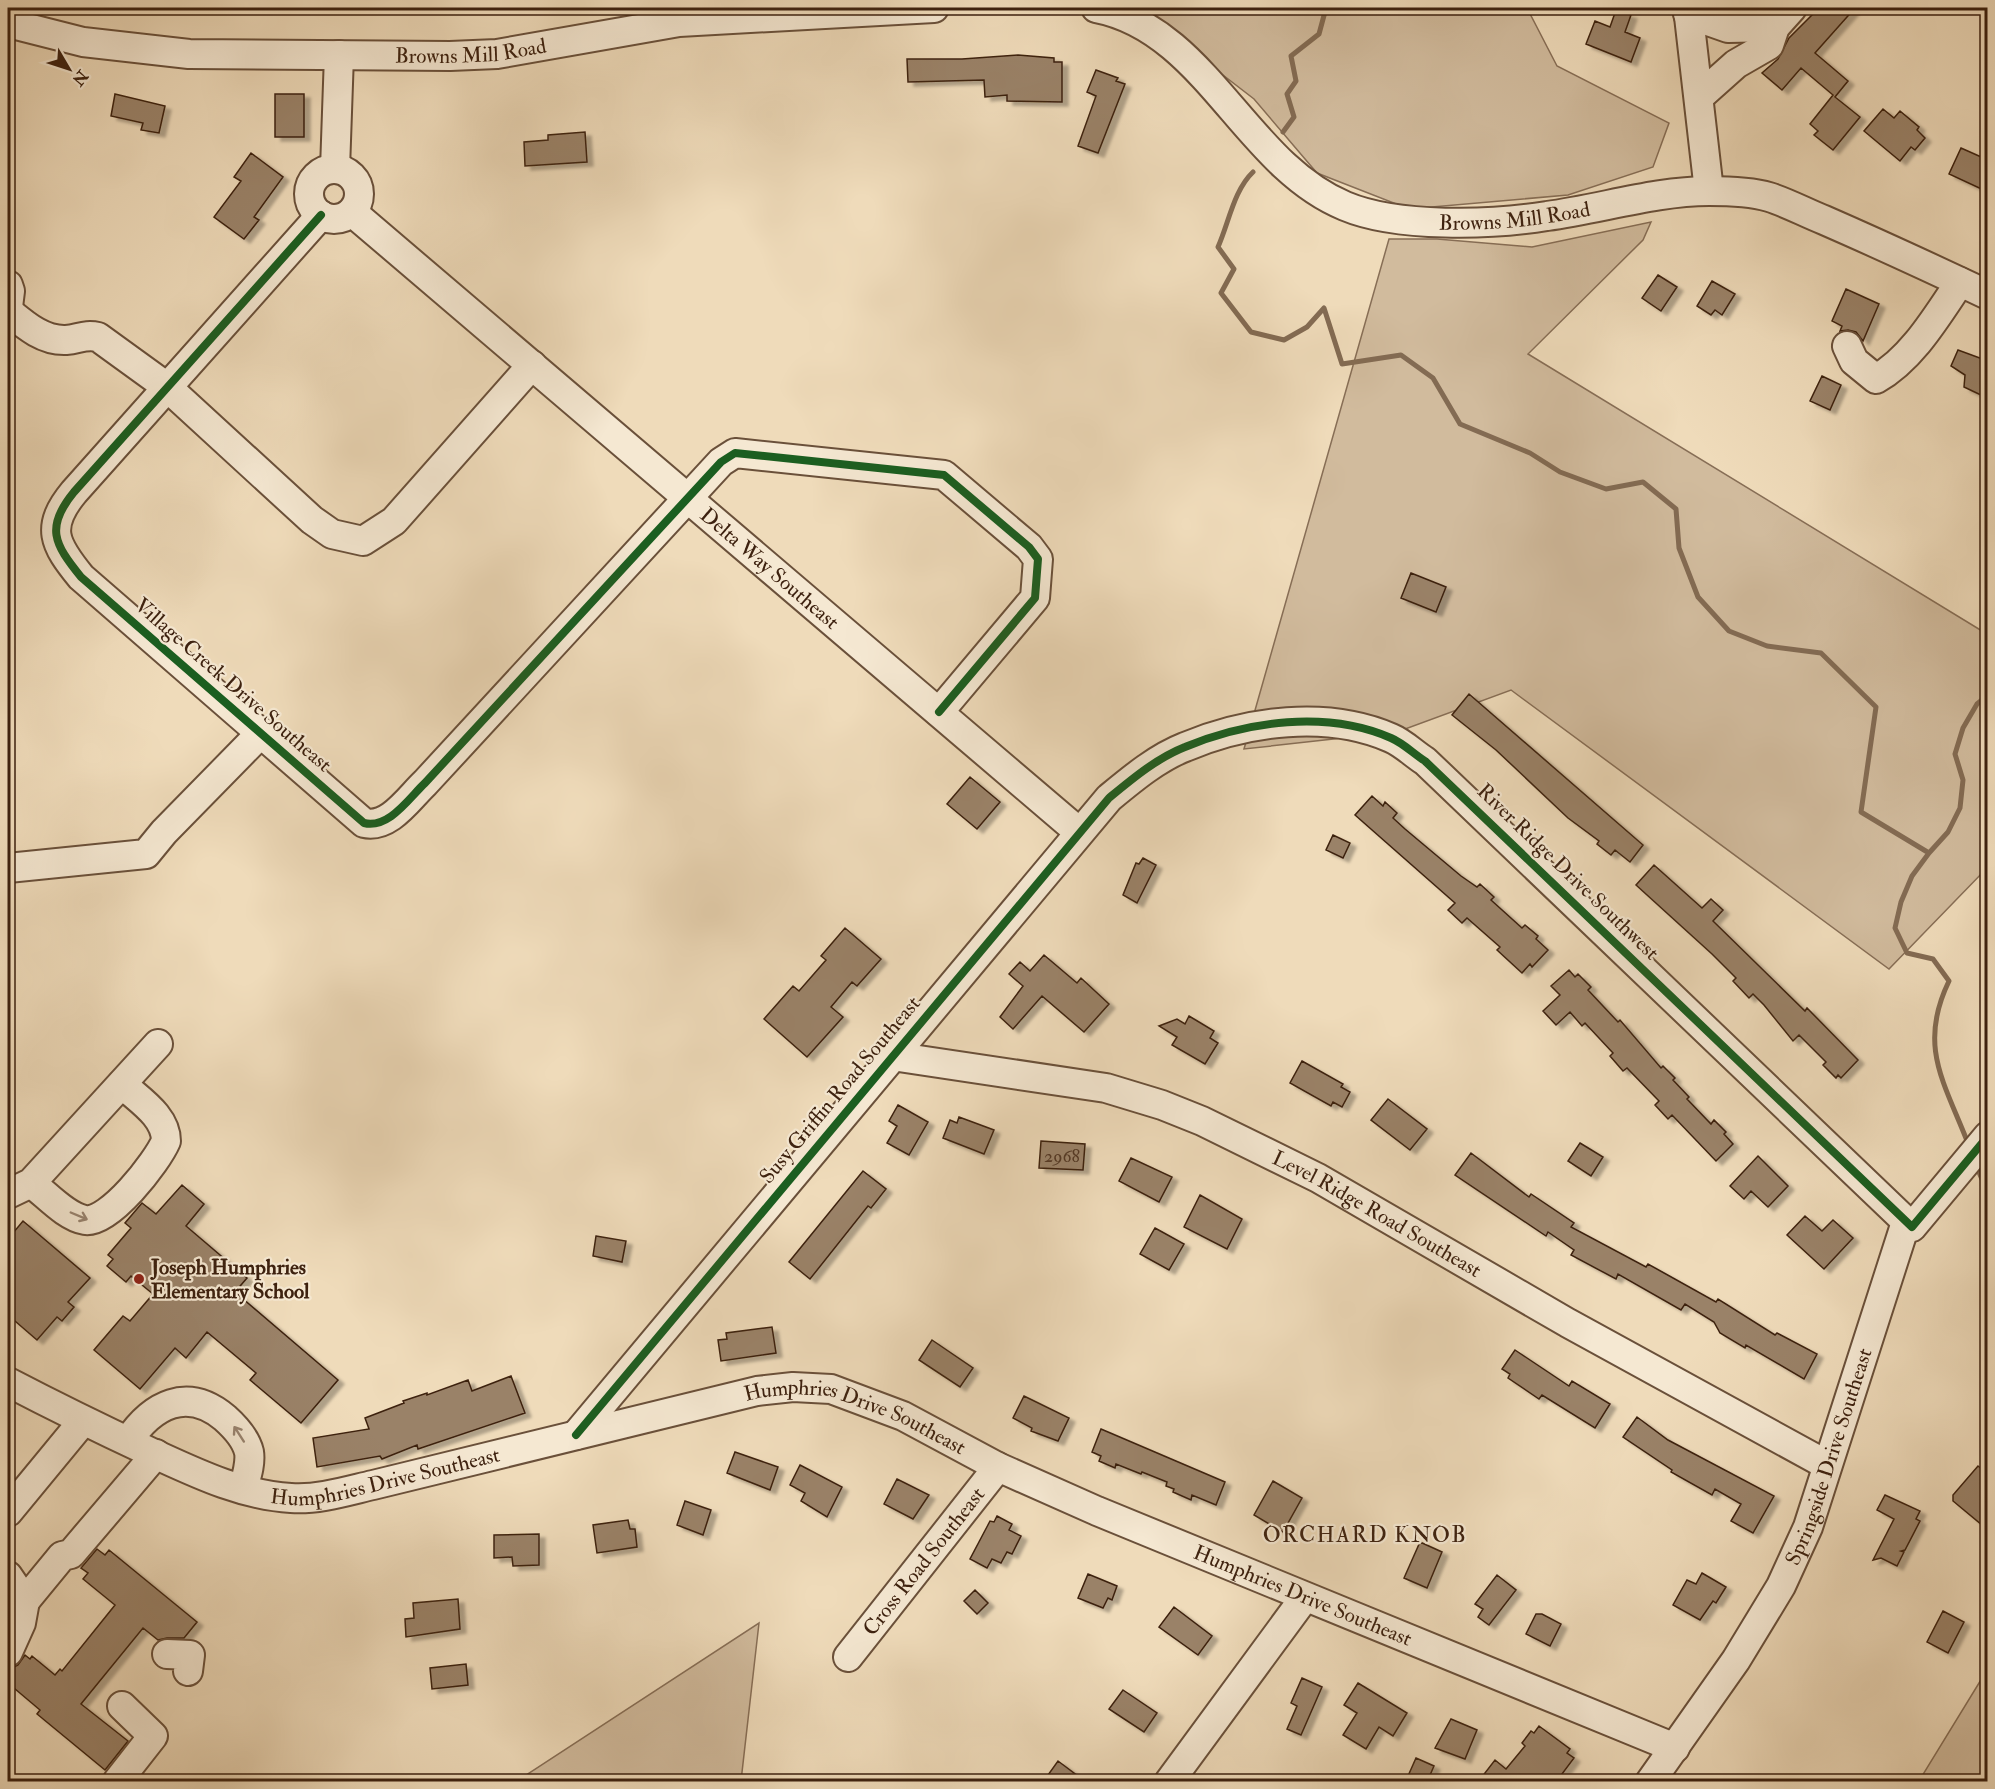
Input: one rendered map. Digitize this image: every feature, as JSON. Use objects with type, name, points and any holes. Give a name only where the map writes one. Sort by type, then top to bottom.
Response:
[{"type":"street","name":"Browns Mill Road","points":[[8,23],[83,42],[189,54],[450,56],[496,54],[679,22],[934,8]]},
{"type":"street","name":"Browns Mill Road","points":[[1096,8],[1123,15],[1151,29],[1198,72],[1290,173],[1315,192],[1347,207],[1404,220],[1455,222],[1545,217],[1636,200],[1709,191],[1768,197],[1988,294]]},
{"type":"street","points":[[1709,191],[1688,11],[1728,28],[1784,17]]},
{"type":"street","points":[[1699,97],[1736,64],[1769,45],[1784,17]]},
{"type":"street","points":[[335,169],[339,55]]},
{"type":"street","points":[[1692,57],[1736,64]]},
{"type":"street","points":[[335,169],[350,175],[359,189],[359,197],[352,212],[337,219],[321,215],[311,203],[311,187],[320,174],[335,169]]},
{"type":"street","name":"Delta Way Southeast","points":[[352,212],[1079,832]]},
{"type":"street","name":"Village Creek Drive Southeast","points":[[321,215],[59,510],[56,534],[69,562],[81,577],[364,823],[374,825],[386,821],[425,783],[720,462],[735,453],[945,475],[1021,540],[1038,559],[1035,598],[939,712]]},
{"type":"street","points":[[1847,346],[1854,361],[1876,380],[1892,371],[1931,325],[1960,282]]},
{"type":"street","points":[[8,285],[10,291],[8,307]]},
{"type":"street","points":[[8,311],[42,336],[66,340],[86,334],[98,338],[167,387],[312,520],[332,534],[363,541],[394,521],[532,364]]},
{"type":"street","name":"River Ridge Drive Southwest","points":[[1138,773],[1194,744],[1236,729],[1290,722],[1344,725],[1391,738],[1425,761],[1906,1222]]},
{"type":"street","points":[[8,868],[146,854],[164,832],[262,732]]},
{"type":"street","name":"Susy Griffin Road Southeast","points":[[576,1435],[1079,832],[1109,798],[1138,773]]},
{"type":"street","points":[[122,1084],[159,1119],[164,1126],[166,1141],[116,1208],[100,1218],[86,1220],[19,1188],[122,1084],[158,1044]]},
{"type":"street","name":"Level Ridge Road Southeast","points":[[892,1056],[1106,1089],[1162,1105],[1202,1121],[1318,1178],[1568,1323],[1827,1465]]},
{"type":"street","points":[[1906,1222],[1912,1227],[1988,1136]]},
{"type":"street","name":"Springside Drive Southeast","points":[[1650,1782],[1736,1660],[1781,1586],[1808,1527],[1906,1222]]},
{"type":"street","name":"Humphries Drive Southeast","points":[[8,1382],[83,1421],[212,1480],[243,1489],[292,1498],[316,1497],[758,1391],[793,1387],[831,1389],[903,1416],[998,1467],[1675,1748]]},
{"type":"street","points":[[128,1442],[140,1424],[161,1408],[185,1402],[208,1406],[234,1426],[249,1452],[243,1489]]},
{"type":"street","points":[[8,1512],[83,1421]]},
{"type":"street","points":[[8,1652],[21,1623],[25,1600],[62,1556],[71,1554],[156,1454]]},
{"type":"street","name":"Cross Road Southeast","points":[[848,1657],[998,1467]]},
{"type":"street","points":[[8,1576],[25,1600]]},
{"type":"street","points":[[1169,1782],[1305,1596]]},
{"type":"street","points":[[117,1782],[153,1736],[122,1706]]},
{"type":"shaded area","points":[[1136,8],[1527,8],[1557,66],[1669,123],[1653,167],[1568,195],[1409,209],[1317,173],[1254,99]]},
{"type":"shaded area","points":[[1651,222],[1643,240],[1528,354],[1987,634],[1987,868],[1889,969],[1511,690],[1397,732],[1244,749],[1389,239],[1437,239],[1532,247]]},
{"type":"shaded area","points":[[759,1623],[741,1781],[517,1781]]},
{"type":"shaded area","points":[[1987,1670],[1987,1781],[1919,1781]]},
{"type":"building","points":[[1819,8],[1855,8],[1815,53],[1848,81],[1835,97],[1860,117],[1833,150],[1814,135],[1818,131],[1810,124],[1833,95],[1801,68],[1782,90],[1762,73],[1778,59],[1789,38]]},
{"type":"building","points":[[1616,10],[1631,15],[1625,32],[1640,38],[1631,62],[1586,44],[1595,21],[1610,27]]},
{"type":"building","points":[[1018,55],[1054,58],[1054,62],[1062,62],[1062,102],[1007,101],[1007,95],[985,97],[984,80],[908,82],[907,59],[962,59]]},
{"type":"building","points":[[1096,70],[1118,78],[1116,81],[1125,84],[1098,153],[1078,146],[1096,96],[1087,92]]},
{"type":"building","points":[[115,94],[165,106],[159,133],[141,130],[143,123],[111,116]]},
{"type":"building","points":[[275,94],[304,94],[304,137],[275,137]]},
{"type":"building","points":[[1883,109],[1894,118],[1900,111],[1919,127],[1917,130],[1925,138],[1915,150],[1911,147],[1900,161],[1864,131]]},
{"type":"building","points":[[585,132],[587,162],[525,166],[524,142],[548,140],[548,135]]},
{"type":"building","points":[[1961,148],[1988,160],[1988,192],[1949,174]]},
{"type":"building","points":[[251,153],[283,177],[254,217],[259,220],[244,239],[214,217],[241,181],[234,177]]},
{"type":"building","points":[[1658,275],[1677,287],[1661,311],[1642,298]]},
{"type":"building","points":[[1712,281],[1735,294],[1722,315],[1715,310],[1711,315],[1697,306]]},
{"type":"building","points":[[1846,289],[1879,304],[1863,341],[1856,332],[1840,331],[1842,326],[1832,321]]},
{"type":"building","points":[[1958,350],[1988,361],[1988,386],[1983,396],[1964,387],[1965,375],[1951,366]]},
{"type":"building","points":[[1822,376],[1841,385],[1830,410],[1810,401]]},
{"type":"building","points":[[1411,573],[1446,587],[1436,612],[1401,598]]},
{"type":"building","points":[[1469,694],[1643,845],[1630,862],[1615,850],[1611,855],[1597,844],[1599,841],[1568,818],[1496,750],[1452,715]]},
{"type":"building","points":[[970,777],[1000,802],[977,829],[947,804]]},
{"type":"building","points":[[1372,796],[1383,806],[1385,802],[1397,813],[1393,818],[1461,876],[1477,887],[1480,884],[1494,897],[1491,900],[1522,928],[1525,925],[1538,936],[1536,939],[1548,950],[1532,967],[1530,964],[1522,973],[1497,950],[1500,947],[1467,918],[1462,923],[1448,910],[1455,903],[1355,815]]},
{"type":"building","points":[[1333,835],[1350,843],[1343,858],[1326,850]]},
{"type":"building","points":[[1143,858],[1156,865],[1137,903],[1123,895],[1136,863],[1139,864]]},
{"type":"building","points":[[1654,865],[1702,908],[1711,899],[1723,910],[1713,921],[1805,1011],[1807,1008],[1858,1060],[1841,1078],[1838,1075],[1836,1078],[1823,1065],[1826,1062],[1799,1035],[1793,1041],[1753,994],[1749,998],[1733,981],[1736,978],[1712,954],[1636,885]]},
{"type":"building","points":[[845,928],[881,959],[857,986],[852,982],[831,1007],[843,1017],[807,1057],[764,1019],[793,986],[799,991],[826,960],[821,956]]},
{"type":"building","points":[[1044,955],[1077,983],[1081,978],[1109,1004],[1084,1032],[1042,996],[1013,1029],[1000,1017],[1023,986],[1009,974],[1020,962],[1030,971]]},
{"type":"building","points":[[1569,970],[1575,977],[1578,974],[1591,987],[1588,990],[1618,1022],[1620,1020],[1661,1068],[1663,1066],[1675,1078],[1673,1080],[1689,1097],[1687,1099],[1711,1124],[1714,1120],[1726,1132],[1724,1134],[1733,1144],[1716,1161],[1672,1115],[1668,1119],[1655,1105],[1659,1101],[1627,1068],[1623,1071],[1610,1056],[1613,1053],[1585,1023],[1582,1026],[1570,1012],[1556,1025],[1543,1011],[1560,995],[1551,986]]},
{"type":"building","points":[[1189,1016],[1214,1031],[1210,1038],[1218,1043],[1205,1064],[1172,1045],[1177,1037],[1159,1026],[1177,1019],[1185,1024]]},
{"type":"building","points":[[1302,1061],[1343,1084],[1341,1087],[1350,1092],[1342,1107],[1333,1102],[1331,1106],[1290,1083]]},
{"type":"building","points":[[1388,1099],[1427,1129],[1410,1150],[1371,1120]]},
{"type":"building","points":[[898,1105],[928,1122],[909,1155],[887,1143],[897,1126],[889,1121]]},
{"type":"building","points":[[959,1117],[994,1130],[984,1154],[943,1138],[950,1120],[957,1123]]},
{"type":"building","points":[[1041,1141],[1085,1144],[1083,1170],[1039,1168]]},
{"type":"building","points":[[1580,1143],[1603,1157],[1591,1176],[1568,1161]]},
{"type":"building","points":[[1471,1153],[1529,1197],[1531,1194],[1574,1223],[1571,1227],[1646,1267],[1648,1264],[1716,1302],[1718,1299],[1775,1335],[1777,1333],[1817,1354],[1804,1379],[1746,1345],[1745,1348],[1720,1333],[1714,1322],[1685,1304],[1681,1310],[1618,1274],[1616,1279],[1571,1255],[1574,1250],[1548,1232],[1546,1236],[1455,1175]]},
{"type":"building","points":[[1758,1156],[1788,1186],[1768,1207],[1751,1191],[1744,1199],[1730,1186]]},
{"type":"building","points":[[1131,1158],[1172,1177],[1159,1202],[1119,1181]]},
{"type":"building","points":[[863,1171],[886,1189],[871,1208],[868,1206],[810,1279],[789,1262]]},
{"type":"building","points":[[182,1185],[204,1204],[186,1226],[247,1278],[235,1292],[338,1380],[301,1423],[250,1380],[256,1373],[207,1332],[186,1358],[175,1348],[140,1389],[94,1350],[123,1316],[130,1321],[153,1294],[131,1276],[126,1282],[107,1266],[113,1259],[108,1255],[131,1228],[125,1223],[142,1203],[156,1214]]},
{"type":"building","points":[[1200,1195],[1242,1219],[1227,1249],[1184,1227]]},
{"type":"building","points":[[1805,1216],[1822,1231],[1833,1220],[1853,1238],[1824,1269],[1787,1235]]},
{"type":"building","points":[[23,1221],[90,1278],[68,1302],[74,1307],[62,1321],[57,1317],[37,1340],[8,1315],[8,1239]]},
{"type":"building","points":[[1155,1228],[1184,1244],[1169,1270],[1140,1254]]},
{"type":"building","points":[[596,1236],[626,1241],[622,1262],[593,1256]]},
{"type":"building","points":[[772,1327],[776,1353],[721,1361],[718,1340],[727,1339],[726,1333]]},
{"type":"building","points":[[932,1340],[973,1368],[960,1387],[919,1360]]},
{"type":"building","points":[[1515,1350],[1569,1386],[1572,1381],[1610,1404],[1595,1428],[1542,1395],[1539,1399],[1508,1378],[1510,1374],[1502,1369]]},
{"type":"building","points":[[511,1376],[525,1413],[418,1449],[417,1445],[382,1459],[380,1456],[317,1467],[313,1438],[369,1429],[365,1418],[404,1403],[403,1401],[468,1380],[472,1391]]},
{"type":"building","points":[[1024,1396],[1069,1418],[1058,1441],[1031,1431],[1032,1428],[1013,1418]]},
{"type":"building","points":[[1637,1417],[1668,1440],[1774,1496],[1753,1533],[1731,1521],[1741,1504],[1715,1489],[1712,1495],[1671,1472],[1672,1470],[1623,1437]]},
{"type":"building","points":[[1101,1429],[1225,1482],[1216,1505],[1192,1495],[1191,1500],[1173,1492],[1174,1489],[1166,1486],[1167,1482],[1142,1472],[1141,1474],[1116,1464],[1115,1468],[1099,1461],[1101,1456],[1092,1452]]},
{"type":"building","points":[[735,1452],[778,1467],[770,1490],[727,1473]]},
{"type":"building","points":[[800,1465],[842,1487],[827,1517],[801,1501],[805,1493],[790,1485]]},
{"type":"building","points":[[1978,1466],[1988,1474],[1988,1530],[1953,1501],[1953,1495]]},
{"type":"building","points":[[897,1479],[929,1495],[913,1519],[884,1504]]},
{"type":"building","points":[[1273,1481],[1302,1498],[1283,1532],[1254,1515]]},
{"type":"building","points":[[1885,1495],[1920,1511],[1916,1519],[1920,1521],[1905,1550],[1901,1551],[1904,1552],[1897,1566],[1881,1558],[1873,1560],[1894,1519],[1877,1510]]},
{"type":"building","points":[[685,1501],[711,1510],[703,1535],[677,1525]]},
{"type":"building","points":[[997,1516],[1012,1524],[1009,1530],[1021,1536],[1012,1554],[1007,1552],[1001,1563],[992,1559],[987,1568],[970,1559],[990,1521],[994,1522]]},
{"type":"building","points":[[628,1520],[630,1529],[635,1529],[637,1547],[597,1553],[593,1525]]},
{"type":"building","points":[[539,1534],[539,1565],[513,1566],[512,1557],[494,1558],[494,1535]]},
{"type":"building","points":[[1420,1542],[1442,1552],[1427,1588],[1404,1578]]},
{"type":"building","points":[[97,1549],[105,1555],[109,1550],[197,1622],[184,1638],[158,1640],[143,1628],[81,1704],[128,1741],[105,1770],[37,1714],[40,1710],[8,1683],[8,1670],[18,1665],[25,1655],[30,1659],[32,1656],[55,1675],[60,1669],[62,1671],[115,1605],[83,1579],[88,1573],[81,1568]]},
{"type":"building","points":[[1702,1573],[1726,1587],[1716,1603],[1713,1601],[1700,1620],[1673,1605],[1687,1580],[1696,1584]]},
{"type":"building","points":[[1088,1574],[1117,1586],[1112,1600],[1108,1598],[1103,1608],[1078,1598]]},
{"type":"building","points":[[1497,1575],[1516,1590],[1489,1625],[1478,1617],[1483,1609],[1475,1604]]},
{"type":"building","points":[[975,1590],[988,1603],[977,1614],[964,1601]]},
{"type":"building","points":[[458,1599],[460,1629],[406,1637],[405,1619],[414,1618],[413,1603]]},
{"type":"building","points":[[1174,1607],[1212,1636],[1198,1655],[1159,1627]]},
{"type":"building","points":[[1943,1611],[1964,1622],[1948,1653],[1927,1642]]},
{"type":"building","points":[[1536,1614],[1542,1614],[1561,1624],[1550,1646],[1526,1634]]},
{"type":"building","points":[[466,1664],[468,1685],[432,1689],[430,1668]]},
{"type":"building","points":[[1302,1678],[1322,1687],[1301,1735],[1287,1729],[1297,1706],[1291,1703]]},
{"type":"building","points":[[1358,1683],[1407,1713],[1393,1736],[1379,1727],[1366,1749],[1343,1735],[1357,1713],[1344,1705]]},
{"type":"building","points":[[1123,1690],[1157,1713],[1144,1732],[1109,1709]]},
{"type":"building","points":[[1451,1719],[1477,1730],[1465,1759],[1435,1748]]},
{"type":"building","points":[[1539,1726],[1570,1749],[1567,1753],[1574,1758],[1556,1782],[1478,1782],[1495,1760],[1506,1769],[1525,1746],[1522,1743],[1531,1731],[1534,1733]]},
{"type":"building","points":[[1416,1758],[1434,1766],[1427,1782],[1408,1776]]},
{"type":"building","points":[[1058,1761],[1086,1782],[1043,1782]]},
{"type":"waterway","points":[[1283,132],[1294,117],[1287,94],[1296,81],[1291,56],[1319,34],[1326,8]]},
{"type":"waterway","points":[[1253,172],[1246,179],[1236,197],[1218,247],[1234,269],[1221,293],[1251,332],[1284,340],[1307,327],[1324,308],[1342,364],[1401,355],[1433,378],[1460,424],[1530,453],[1560,472],[1606,489],[1643,482],[1676,509],[1679,548],[1698,597],[1729,631],[1767,646],[1821,653],[1876,707],[1861,812],[1929,853]]},
{"type":"waterway","points":[[1969,1146],[1944,1084],[1935,1046],[1935,1026],[1949,981],[1933,959],[1907,953],[1895,928],[1901,902],[1912,876],[1948,832],[1960,808],[1963,780],[1955,754],[1963,728],[1977,704],[1988,695]]},
{"type":"waterway","points":[[1975,1163],[1988,1193]]},
{"type":"cycle path","points":[[321,215],[74,492],[59,515],[56,526],[59,545],[81,577],[364,823],[373,824],[382,821],[398,811],[721,462],[735,453],[944,475],[1029,547],[1038,559],[1035,598],[939,712]]},
{"type":"cycle path","points":[[576,1435],[1109,798],[1155,763],[1185,747],[1209,738],[1261,725],[1314,722],[1366,729],[1391,738],[1425,761],[1912,1227],[1988,1136]]},
{"type":"place","name":"Joseph Humphries Elementary School","points":[[139,1279]]},
{"type":"district","name":"ORCHARD KNOB","points":[[1365,1535]]}]
